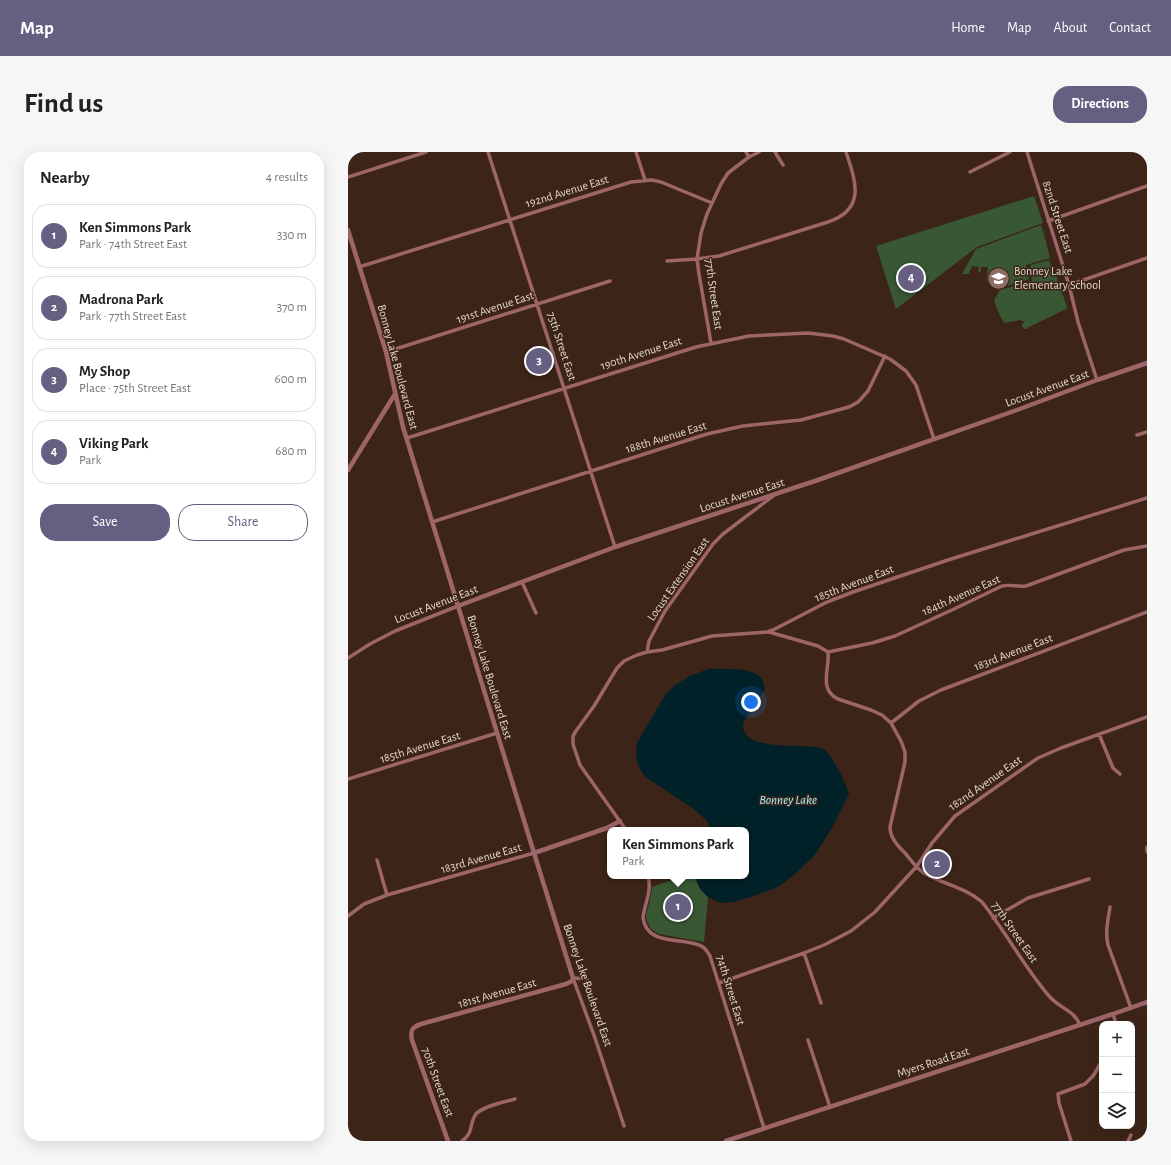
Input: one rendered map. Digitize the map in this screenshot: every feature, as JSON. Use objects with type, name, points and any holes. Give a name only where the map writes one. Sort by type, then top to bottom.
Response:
[{"type":"street","points":[[348,177],[426,152]]},
{"type":"street","name":"75th Street East","points":[[488,152],[538,304],[614,547]]},
{"type":"street","points":[[636,152],[645,180]]},
{"type":"street","points":[[746,152],[749,157]]},
{"type":"street","points":[[712,203],[728,173],[749,157],[759,152]]},
{"type":"street","points":[[775,152],[783,165]]},
{"type":"street","points":[[667,261],[709,258],[727,254],[828,222],[842,216],[851,205],[855,197],[856,188],[846,152]]},
{"type":"street","points":[[970,172],[1010,152]]},
{"type":"street","name":"82nd Street East","points":[[1027,152],[1097,380]]},
{"type":"street","name":"192nd Avenue East","points":[[359,267],[624,184],[645,180],[661,182],[712,203]]},
{"type":"street","points":[[1048,221],[1147,186]]},
{"type":"street","name":"77th Street East","points":[[711,343],[697,259],[701,233],[712,203]]},
{"type":"street","name":"Bonney Lake Boulevard East","points":[[348,230],[386,352],[395,394],[432,522],[573,978],[595,1038],[624,1126]]},
{"type":"street","points":[[1069,285],[1147,258]]},
{"type":"street","name":"191st Avenue East","points":[[386,352],[610,281]]},
{"type":"street","name":"190th Avenue East","points":[[407,438],[681,351],[711,343],[749,336],[773,334],[819,334],[844,339],[885,356],[906,372],[916,385],[934,439]]},
{"type":"street","name":"188th Avenue East","points":[[432,522],[719,431],[743,426],[801,420],[848,407],[858,402],[868,392],[885,356]]},
{"type":"street","name":"Locust Avenue East","points":[[348,658],[396,630],[614,547],[774,495],[1147,363]]},
{"type":"street","points":[[348,470],[395,394]]},
{"type":"street","points":[[1138,435],[1147,432]]},
{"type":"street","name":"Locust Extension East","points":[[647,652],[649,641],[665,611],[713,544],[774,495]]},
{"type":"street","name":"185th Avenue East","points":[[620,821],[580,765],[573,748],[573,736],[594,706],[619,665],[624,661],[647,652],[662,650],[712,636],[767,632],[838,598],[863,588],[1147,498]]},
{"type":"street","name":"184th Avenue East","points":[[828,652],[872,643],[895,636],[1002,586],[1026,586],[1124,550],[1147,546]]},
{"type":"street","points":[[522,582],[536,613]]},
{"type":"street","name":"183rd Avenue East","points":[[891,723],[919,701],[941,690],[1147,612]]},
{"type":"street","points":[[767,632],[818,646],[828,652]]},
{"type":"street","name":"77th Street East","points":[[828,652],[829,659],[826,680],[831,694],[882,715],[891,723],[904,748],[905,756],[890,831],[898,846],[922,872],[969,893],[978,899],[984,905],[1041,986],[1054,1001],[1075,1015],[1078,1018],[1080,1025]]},
{"type":"street","name":"182nd Avenue East","points":[[719,983],[804,953],[851,931],[875,912],[916,866],[932,843],[955,816],[1038,758],[1061,748],[1147,717]]},
{"type":"street","name":"185th Avenue East","points":[[348,779],[497,733]]},
{"type":"street","points":[[1099,734],[1113,768],[1120,774]]},
{"type":"street","points":[[620,821],[624,827]]},
{"type":"street","name":"183rd Avenue East","points":[[609,827],[620,821]]},
{"type":"street","name":"183rd Avenue East","points":[[348,916],[364,904],[387,895],[534,853],[607,828]]},
{"type":"street","points":[[1147,847],[1147,852]]},
{"type":"street","points":[[377,860],[387,895]]},
{"type":"street","name":"74th Street East","points":[[649,879],[650,885],[649,895],[643,917],[646,927],[657,937],[696,944],[704,948],[710,956],[764,1128]]},
{"type":"street","points":[[993,918],[1028,898],[1089,879]]},
{"type":"street","points":[[1110,907],[1106,937],[1130,1008]]},
{"type":"street","points":[[804,953],[821,1003]]},
{"type":"street","points":[[573,978],[586,979]]},
{"type":"street","name":"181st Avenue East","points":[[412,1030],[414,1027],[421,1024],[566,984],[573,978]]},
{"type":"street","name":"Myers Road East","points":[[726,1141],[1147,1002]]},
{"type":"street","points":[[1113,1014],[1115,1021]]},
{"type":"street","name":"70th Street East","points":[[412,1030],[412,1040],[448,1141]]},
{"type":"street","points":[[808,1040],[830,1107]]},
{"type":"street","points":[[1071,1141],[1058,1103],[1058,1094],[1085,1084],[1093,1076],[1099,1066]]},
{"type":"street","points":[[462,1141],[469,1134],[477,1113],[485,1108],[515,1099]]},
{"type":"street","points":[[1128,1141],[1131,1135]]},
{"type":"green space","points":[[1034,196],[1043,223],[977,247],[896,309],[876,246]]},
{"type":"green space","points":[[1041,225],[1050,258],[1026,265],[1029,279],[1000,288],[986,281],[988,267],[981,267],[981,272],[978,272],[979,267],[972,266],[969,274],[962,274],[976,249]]},
{"type":"green space","points":[[1049,260],[1067,307],[1066,309],[1027,329],[1024,329],[1022,326],[1025,321],[1020,320],[1004,323],[994,301],[1000,290],[1032,281],[1031,265]]},
{"type":"green space","points":[[930,850],[953,863],[939,877],[923,868],[922,865],[925,856]]},
{"type":"green space","points":[[675,879],[696,879],[698,885],[708,897],[704,942],[659,934],[651,929],[646,915],[652,887]]},
{"type":"water","name":"Bonney Lake","points":[[708,669],[744,670],[757,674],[763,682],[765,690],[743,723],[745,733],[752,739],[763,743],[816,747],[824,749],[831,756],[849,794],[832,828],[814,856],[794,875],[778,887],[734,902],[721,903],[708,897],[700,889],[696,879],[749,879],[749,827],[710,827],[707,821],[694,809],[644,776],[638,765],[636,756],[637,743],[665,695],[674,686],[688,677]]},
{"type":"place","name":"Viking Park","points":[[911,278]]},
{"type":"place","name":"Bonney Lake Elementary School","points":[[998,278]]},
{"type":"place","name":"My Shop","points":[[539,361]]},
{"type":"place","name":"Madrona Park","points":[[937,864]]},
{"type":"place","name":"Ken Simmons Park","points":[[678,907]]}]
